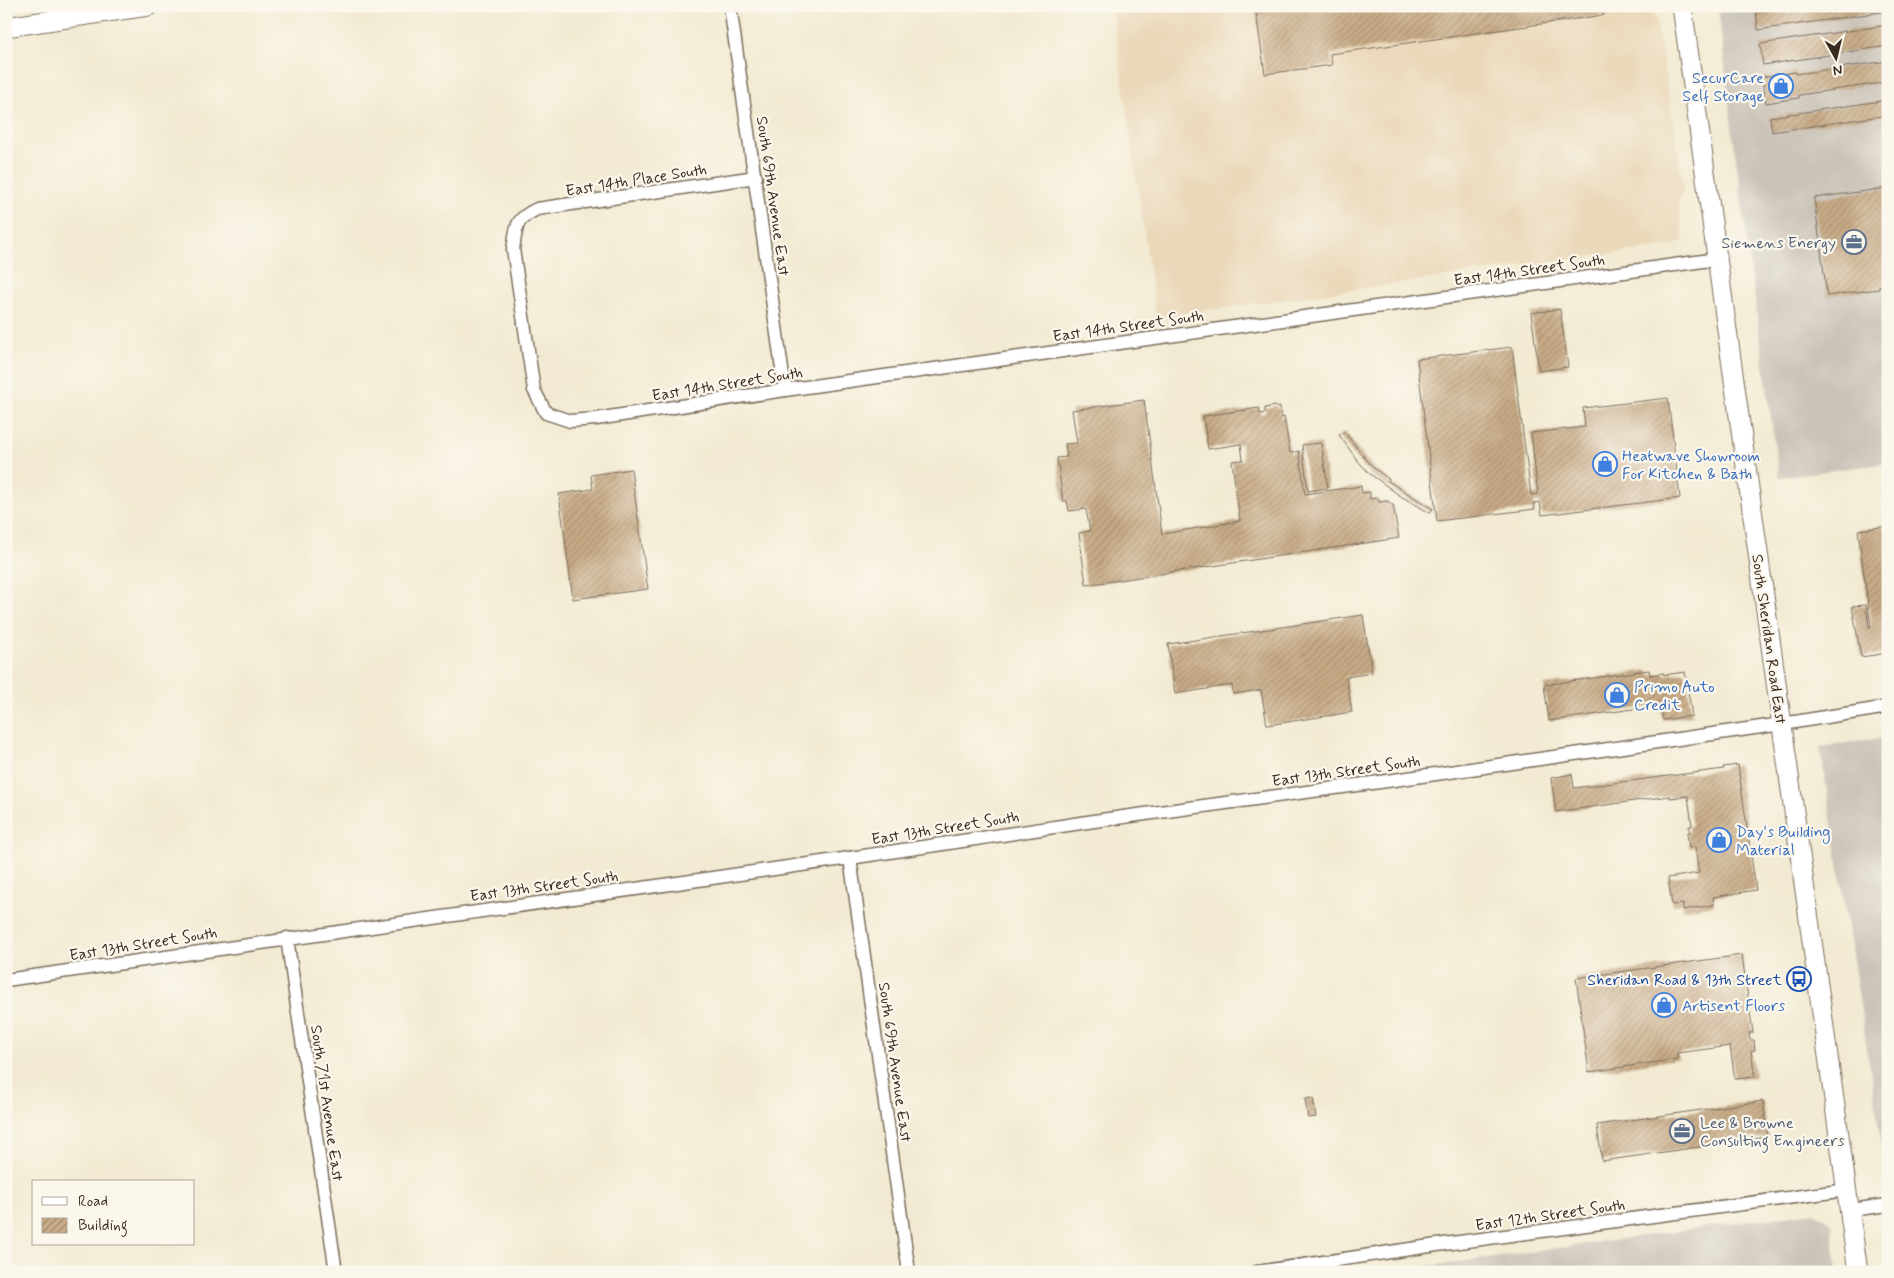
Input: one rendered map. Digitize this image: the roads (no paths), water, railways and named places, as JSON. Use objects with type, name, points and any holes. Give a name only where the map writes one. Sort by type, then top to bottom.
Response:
[{"type":"main road","points":[[6,27],[148,6]]},
{"type":"main road","name":"South Sheridan Road East","points":[[1682,6],[1858,1272]]},
{"type":"street","name":"South 69th Avenue East","points":[[730,6],[785,390]]},
{"type":"street","name":"East 14th Place South","points":[[546,413],[534,390],[513,249],[517,226],[523,216],[537,209],[756,177]]},
{"type":"street","name":"East 14th Street South","points":[[546,413],[570,422],[596,419],[785,390],[1717,259]]},
{"type":"street","name":"East 13th Street South","points":[[6,980],[1094,821],[1782,724],[1888,707]]},
{"type":"street","name":"South 69th Avenue East","points":[[850,858],[909,1272]]},
{"type":"street","name":"South 71st Avenue East","points":[[287,938],[336,1272]]},
{"type":"street","name":"East 12th Street South","points":[[1257,1272],[1437,1245],[1847,1190]]},
{"type":"street","points":[[1850,1210],[1888,1205]]},
{"type":"place","name":"SecurCare Self Storage","points":[[1781,86]]},
{"type":"place","name":"Siemens Energy","points":[[1854,242]]},
{"type":"place","name":"Heatwave Showroom For Kitchen & Bath","points":[[1605,464]]},
{"type":"place","name":"Primo Auto Credit","points":[[1617,695]]},
{"type":"place","name":"Day's Building Material","points":[[1719,840]]},
{"type":"place","name":"Sheridan Road & 13th Street","points":[[1799,979]]},
{"type":"place","name":"Artisent Floors","points":[[1664,1005]]},
{"type":"place","name":"Lee & Browne Consulting Engineers","points":[[1682,1131]]}]
